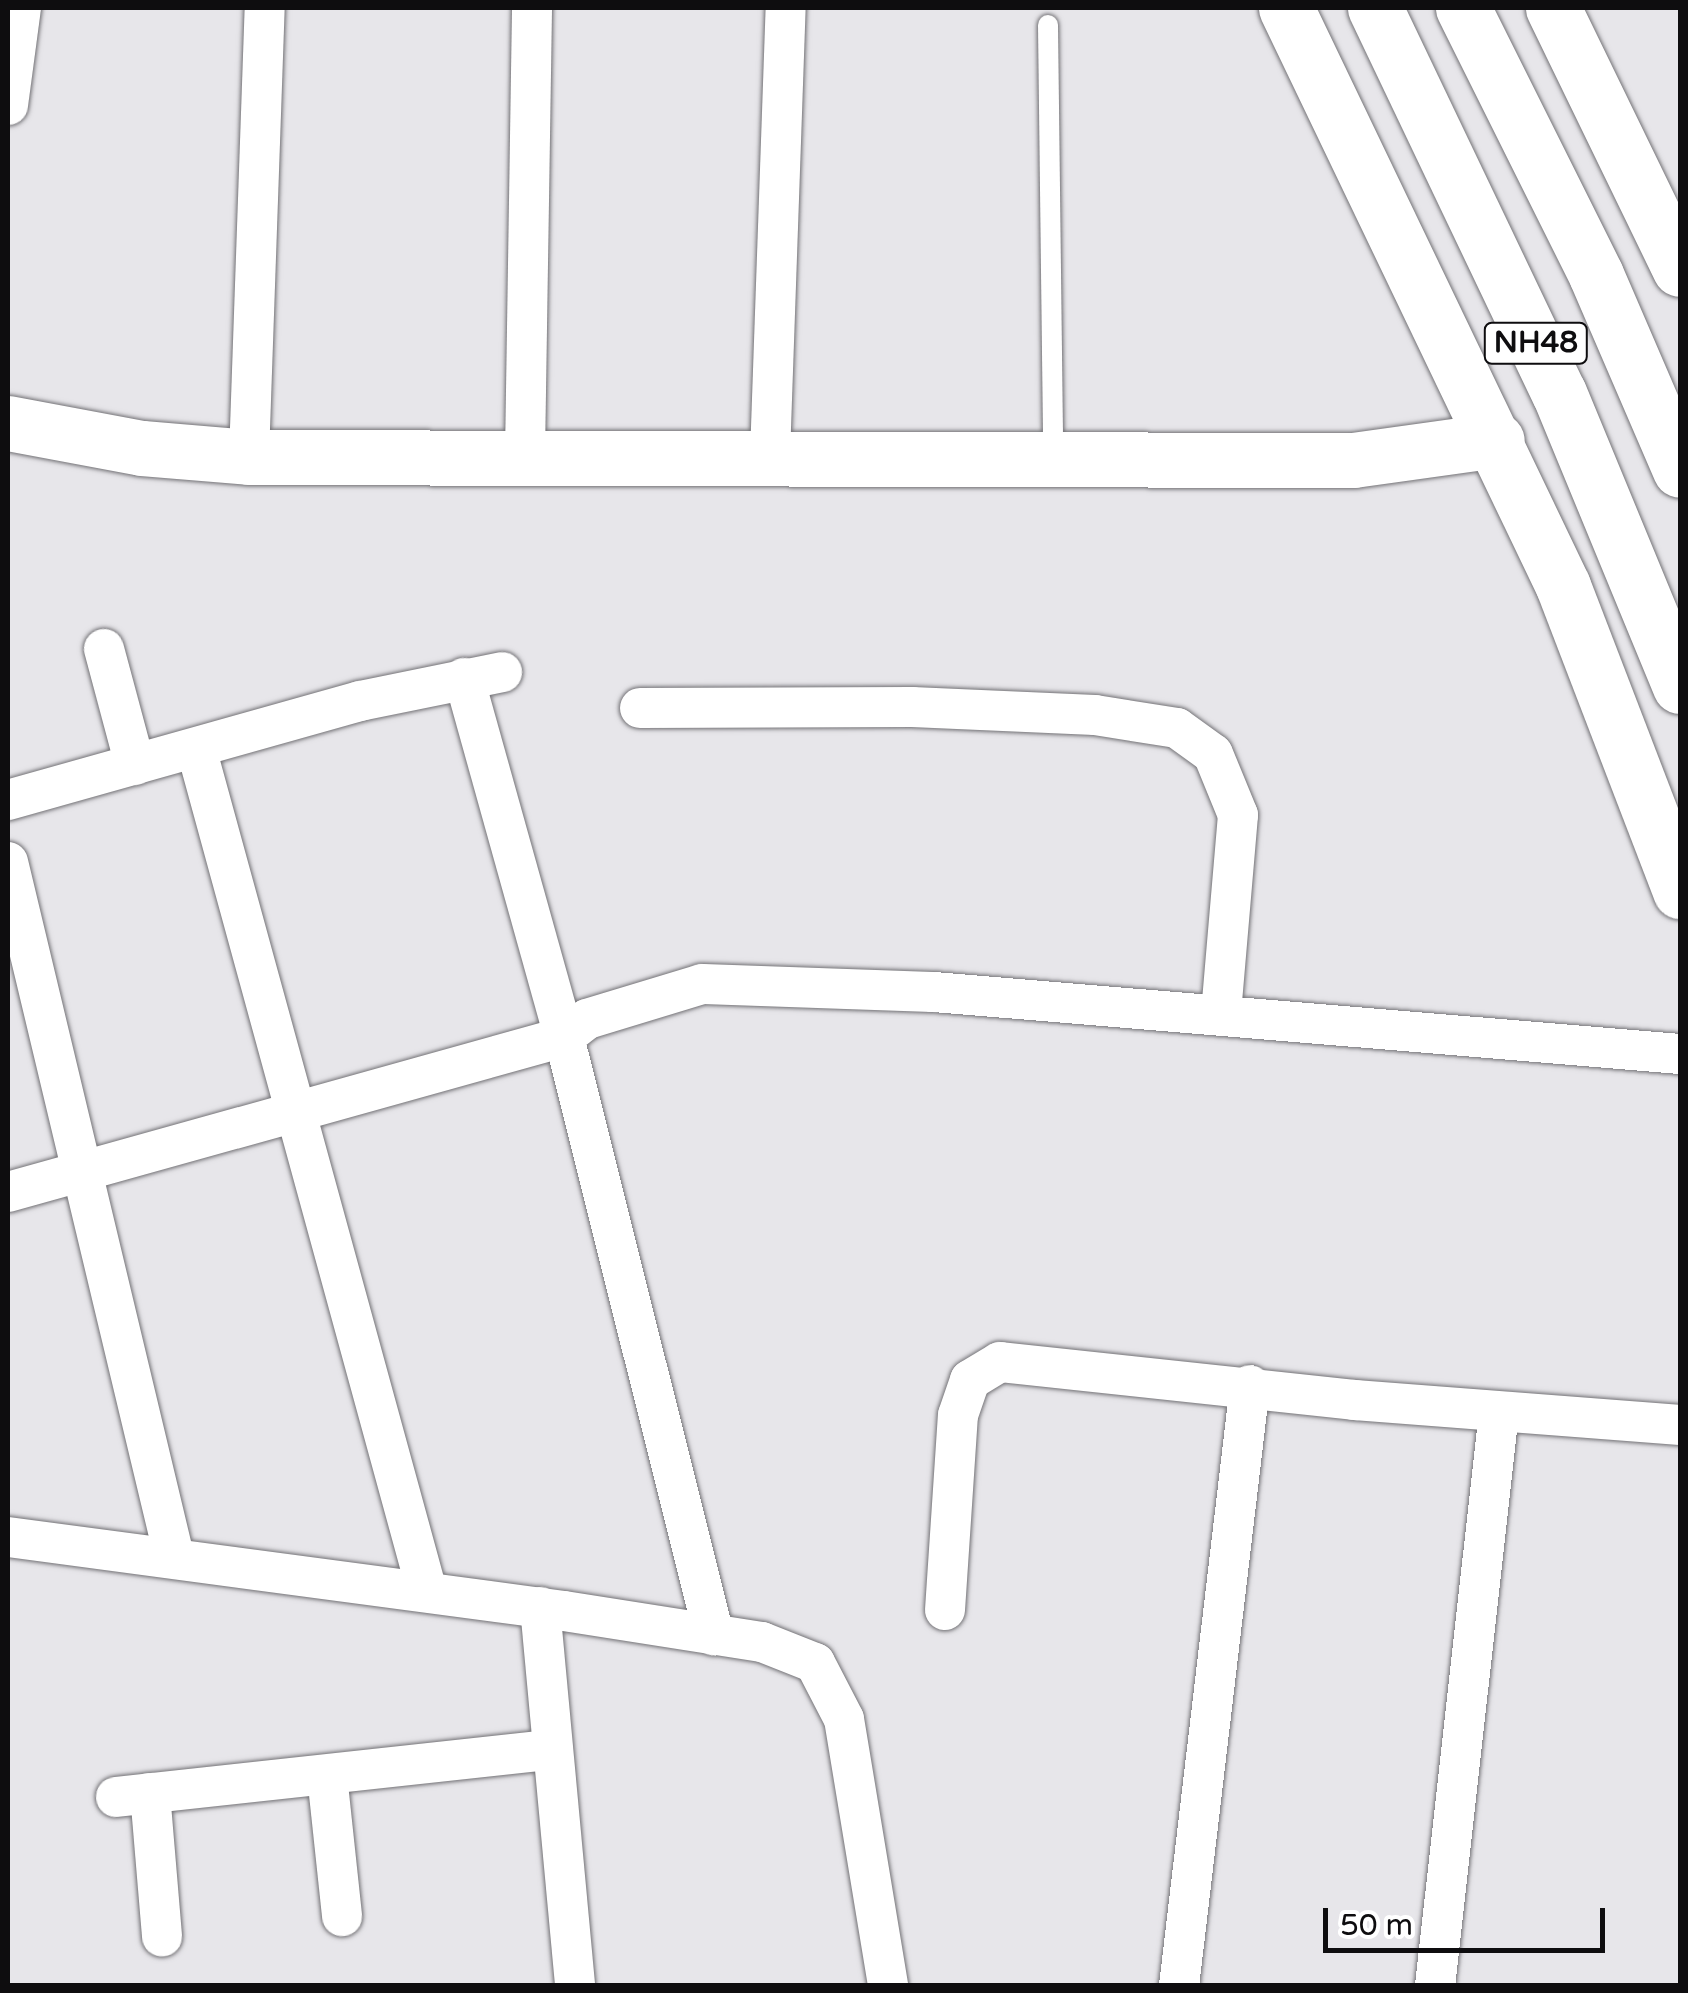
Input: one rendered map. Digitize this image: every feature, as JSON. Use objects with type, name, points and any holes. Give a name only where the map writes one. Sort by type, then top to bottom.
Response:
[{"type":"main road","points":[[1286,8],[1497,440],[1636,762],[1680,890]]},
{"type":"main road","name":"NH48","points":[[1374,8],[1559,393],[1680,686]]},
{"type":"main road","name":"NH48","points":[[1463,8],[1596,275],[1680,470]]},
{"type":"main road","points":[[1553,8],[1680,269]]},
{"type":"main road","points":[[8,423],[142,448],[249,456],[1352,460],[1497,440]]},
{"type":"street","points":[[8,105],[21,8]]},
{"type":"street","points":[[249,456],[265,8]]},
{"type":"street","points":[[525,456],[532,8]]},
{"type":"street","points":[[770,456],[786,8]]},
{"type":"street","points":[[104,649],[136,766]]},
{"type":"street","points":[[8,800],[483,675],[564,1037],[714,1635]]},
{"type":"street","points":[[640,708],[930,708],[1095,714],[1176,728],[1213,754],[1238,815],[1221,1016]]},
{"type":"street","points":[[196,748],[427,1591]]},
{"type":"street","points":[[8,862],[174,1556]]},
{"type":"street","points":[[8,1192],[296,1116],[564,1037],[587,1019],[702,984],[934,992],[1680,1054]]},
{"type":"street","points":[[945,1610],[958,1415],[970,1380],[1000,1362],[1499,1412],[1680,1424]]},
{"type":"street","points":[[1178,1986],[1250,1385]]},
{"type":"street","points":[[1435,1986],[1499,1412]]},
{"type":"street","points":[[8,1537],[427,1591],[762,1642],[815,1663],[844,1719],[888,1986]]},
{"type":"street","points":[[540,1608],[575,1986]]},
{"type":"street","points":[[162,1937],[133,1795],[552,1750]]},
{"type":"street","points":[[327,1776],[342,1916]]},
{"type":"lane","points":[[1048,26],[1053,458]]}]
